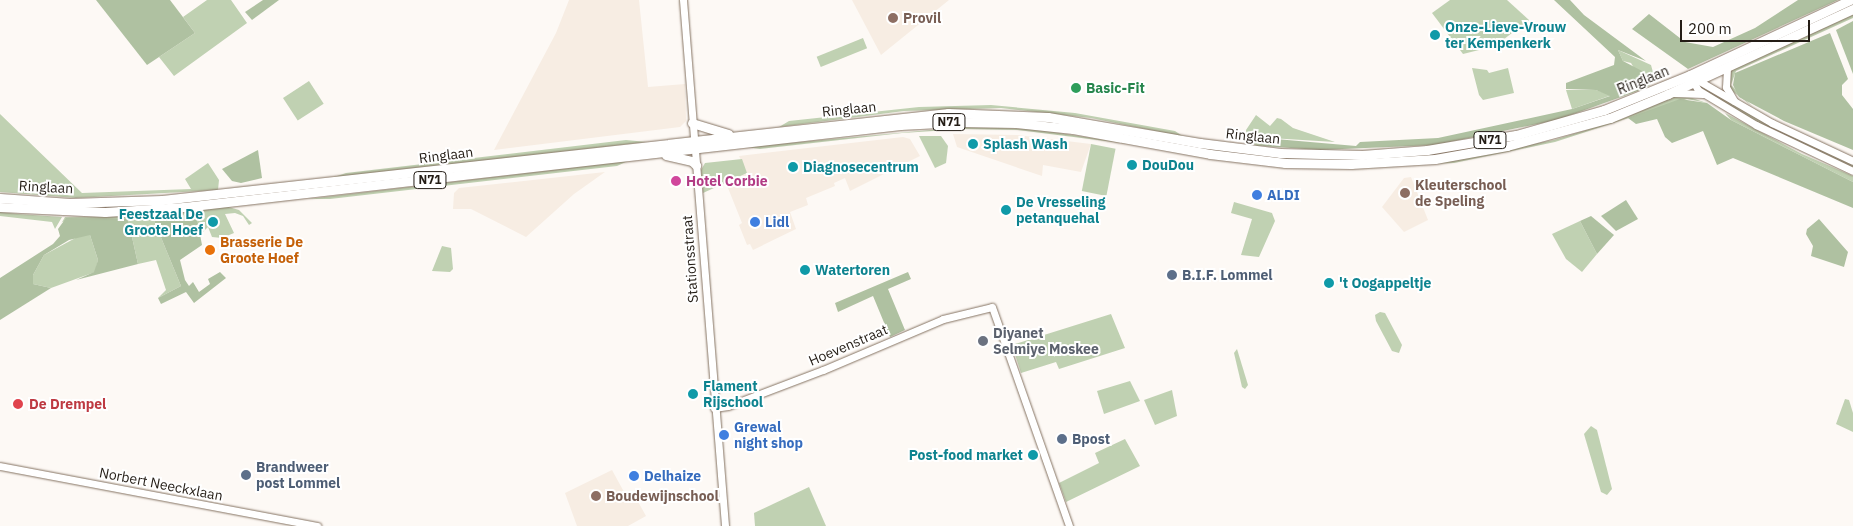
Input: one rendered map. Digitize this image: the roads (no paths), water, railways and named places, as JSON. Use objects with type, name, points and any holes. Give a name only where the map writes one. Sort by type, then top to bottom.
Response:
[{"type":"highway","name":"N71","points":[[1694,80],[1850,0]]},
{"type":"highway","name":"N71","points":[[1694,80],[1727,68],[1853,9]]},
{"type":"highway","name":"Ringlaan","points":[[0,198],[70,203],[162,200],[900,125],[983,122],[1073,129],[1265,161],[1384,163],[1507,146],[1588,125],[1668,94],[1694,80]]},
{"type":"highway","name":"Ringlaan","points":[[0,207],[66,212],[166,209],[664,153],[732,136],[924,114],[998,113],[1072,120],[1247,150],[1362,155],[1451,147],[1532,131],[1604,110],[1694,80]]},
{"type":"highway","points":[[692,123],[732,136]]},
{"type":"highway","points":[[664,153],[696,165]]},
{"type":"main road","name":"Stationsstraat","points":[[683,0],[723,526]]},
{"type":"main road","points":[[1727,68],[1727,90],[1736,103]]},
{"type":"main road","points":[[1694,80],[1705,94],[1756,125],[1853,171]]},
{"type":"main road","points":[[1694,80],[1853,161]]},
{"type":"main road","name":"Ringlaan","points":[[1668,94],[1705,94]]},
{"type":"main road","name":"Hoevenstraat","points":[[714,408],[728,406],[823,370],[943,319],[992,307],[1069,526]]},
{"type":"main road","name":"Norbert Neeckxlaan","points":[[0,466],[317,526]]},
{"type":"place","name":"Provil","points":[[893,18]]},
{"type":"place","name":"Onze-Lieve-Vrouw ter Kempenkerk","points":[[1435,35]]},
{"type":"place","name":"Basic-Fit","points":[[1076,88]]},
{"type":"place","name":"Splash Wash","points":[[973,144]]},
{"type":"place","name":"DouDou","points":[[1132,165]]},
{"type":"place","name":"Diagnosecentrum","points":[[793,167]]},
{"type":"place","name":"Hotel Corbie","points":[[676,181]]},
{"type":"place","name":"Kleuterschool de Speling","points":[[1405,193]]},
{"type":"place","name":"ALDI","points":[[1257,195]]},
{"type":"place","name":"De Vresseling petanquehal","points":[[1006,210]]},
{"type":"place","name":"Feestzaal De Groote Hoef","points":[[213,222]]},
{"type":"place","name":"Lidl","points":[[755,222]]},
{"type":"place","name":"Brasserie De Groote Hoef","points":[[210,250]]},
{"type":"place","name":"Watertoren","points":[[805,270]]},
{"type":"place","name":"B.I.F. Lommel","points":[[1172,275]]},
{"type":"place","name":"'t Oogappeltje","points":[[1329,283]]},
{"type":"place","name":"Diyanet Selmiye Moskee","points":[[983,341]]},
{"type":"place","name":"Flament Rijschool","points":[[693,394]]},
{"type":"place","name":"De Drempel","points":[[18,404]]},
{"type":"place","name":"Grewal night shop","points":[[724,435]]},
{"type":"place","name":"Bpost","points":[[1062,439]]},
{"type":"place","name":"Post-food market","points":[[1033,455]]},
{"type":"place","name":"Brandweer post Lommel","points":[[246,475]]},
{"type":"place","name":"Delhaize","points":[[634,476]]},
{"type":"place","name":"Boudewijnschool","points":[[596,496]]}]
